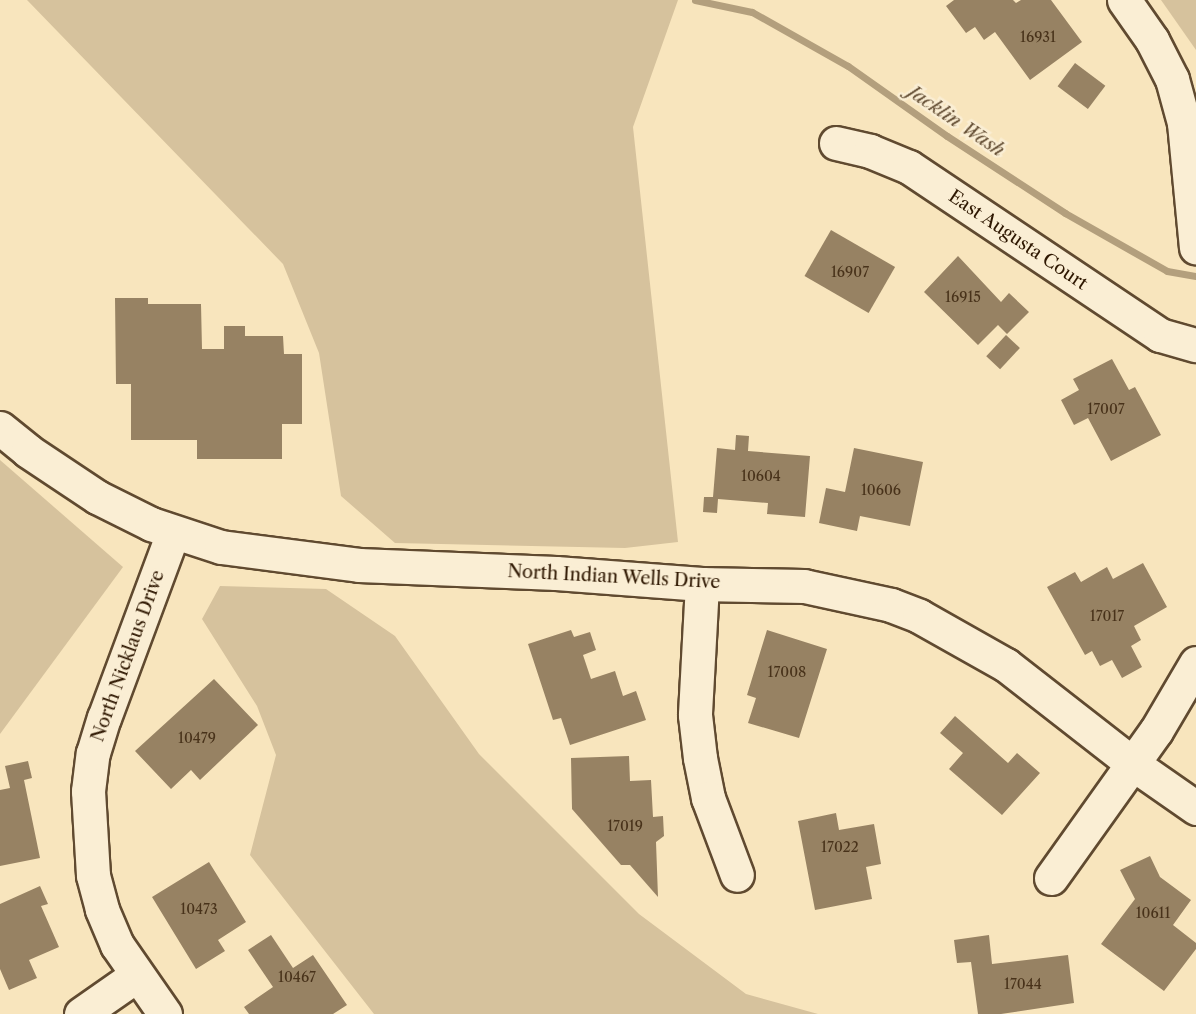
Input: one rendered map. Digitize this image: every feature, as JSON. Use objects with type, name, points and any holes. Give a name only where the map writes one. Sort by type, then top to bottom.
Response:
[{"type":"street","points":[[1124,0],[1152,40],[1172,79],[1184,123],[1196,247]]},
{"type":"street","name":"East Augusta Court","points":[[836,143],[870,151],[909,167],[1160,335],[1196,345]]},
{"type":"street","name":"North Indian Wells Drive","points":[[0,428],[27,451],[97,497],[173,532],[221,547],[342,564],[556,573],[702,584],[804,586],[863,598],[909,613],[1006,665],[1133,764],[1196,808]]},
{"type":"street","name":"North Nicklaus Drive","points":[[165,1014],[117,945],[102,909],[92,863],[88,791],[93,753],[108,706],[173,532]]},
{"type":"street","points":[[702,584],[695,715],[700,758],[708,798],[737,875]]},
{"type":"street","points":[[1051,878],[1156,732],[1196,663]]},
{"type":"street","points":[[81,1014],[137,975]]},
{"type":"shaded area","points":[[27,0],[678,0],[633,127],[678,542],[625,548],[395,543],[341,496],[319,353],[283,264]]},
{"type":"shaded area","points":[[1161,0],[1196,0],[1196,50]]},
{"type":"shaded area","points":[[0,460],[123,567],[0,734]]},
{"type":"shaded area","points":[[220,586],[326,589],[395,636],[479,754],[639,914],[746,994],[818,1014],[374,1014],[250,855],[276,755],[257,706],[202,619]]},
{"type":"building","points":[[954,0],[1013,0],[1016,3],[1021,0],[1051,0],[1082,42],[1030,80],[995,32],[984,40],[975,27],[966,33],[946,6]]},
{"type":"building","points":[[1075,63],[1105,86],[1088,109],[1058,86]]},
{"type":"building","points":[[831,230],[895,267],[869,313],[804,276]]},
{"type":"building","points":[[958,256],[1001,302],[1009,293],[1029,312],[1007,334],[998,325],[978,345],[924,292]]},
{"type":"building","points":[[115,298],[148,298],[148,304],[201,304],[202,349],[224,349],[224,326],[245,326],[245,336],[283,336],[284,354],[302,354],[302,424],[282,424],[282,459],[197,459],[197,440],[131,440],[131,384],[116,384]]},
{"type":"building","points":[[1006,335],[1020,348],[1000,369],[986,356]]},
{"type":"building","points":[[1112,359],[1129,390],[1135,387],[1161,435],[1111,461],[1088,418],[1074,425],[1061,400],[1079,390],[1073,379]]},
{"type":"building","points":[[736,435],[749,436],[748,451],[810,456],[805,517],[767,514],[768,503],[718,499],[717,513],[703,512],[704,497],[713,497],[717,448],[735,450]]},
{"type":"building","points":[[854,448],[923,462],[910,526],[860,516],[857,531],[819,523],[826,488],[845,492]]},
{"type":"building","points":[[1143,563],[1167,607],[1134,626],[1141,640],[1131,646],[1142,667],[1122,678],[1112,660],[1100,666],[1092,651],[1085,655],[1047,587],[1075,572],[1081,582],[1107,567],[1113,579]]},
{"type":"building","points":[[571,630],[574,637],[590,632],[596,650],[583,655],[591,679],[615,671],[623,696],[636,691],[646,720],[570,745],[561,718],[553,720],[528,644]]},
{"type":"building","points":[[767,630],[827,649],[799,738],[748,723],[756,698],[747,695]]},
{"type":"building","points":[[214,679],[258,725],[200,780],[191,770],[171,789],[135,751]]},
{"type":"building","points":[[955,716],[1008,763],[1017,753],[1040,773],[1002,815],[949,769],[963,753],[940,733]]},
{"type":"building","points":[[629,756],[630,781],[651,780],[653,817],[663,816],[664,836],[656,842],[658,897],[630,865],[621,865],[572,809],[571,758]]},
{"type":"building","points":[[28,761],[32,778],[24,780],[40,858],[0,866],[0,790],[10,788],[5,766]]},
{"type":"building","points":[[836,813],[839,830],[874,824],[881,864],[866,867],[872,899],[815,910],[798,821]]},
{"type":"building","points":[[1150,856],[1160,877],[1191,900],[1173,925],[1196,943],[1196,949],[1164,991],[1101,944],[1135,899],[1120,870]]},
{"type":"building","points":[[209,862],[246,922],[218,940],[225,951],[196,969],[152,897]]},
{"type":"building","points":[[40,886],[48,904],[41,906],[59,947],[29,960],[37,978],[9,990],[0,969],[0,904]]},
{"type":"building","points":[[271,935],[293,968],[313,955],[347,1005],[333,1014],[249,1014],[244,1007],[273,987],[248,950]]},
{"type":"building","points":[[989,935],[992,964],[1068,955],[1074,1003],[1001,1014],[978,1014],[971,962],[957,963],[954,940]]},
{"type":"waterway","name":"Jacklin Wash","points":[[695,0],[752,12],[848,66],[947,136],[1065,213],[1167,271],[1196,276]]}]
